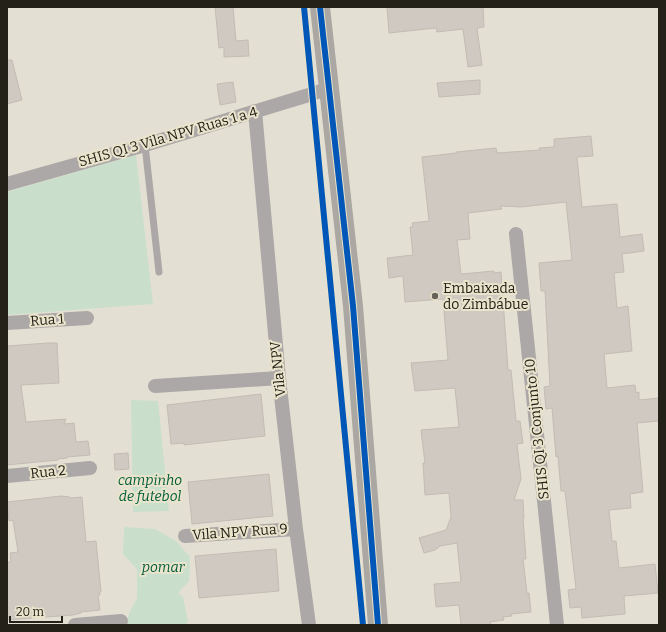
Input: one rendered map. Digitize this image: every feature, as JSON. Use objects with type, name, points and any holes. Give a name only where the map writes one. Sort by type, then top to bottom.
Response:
[{"type":"street","points":[[320,7],[353,306],[378,625]]},
{"type":"street","name":"SHIS QI 3 Vila NPV Ruas 1 a 4","points":[[7,184],[145,145],[329,88]]},
{"type":"street","name":"Vila NPV","points":[[255,111],[279,378],[308,625]]},
{"type":"street","name":"SHIS QI 3 Conjunto 10","points":[[516,234],[557,625]]},
{"type":"street","name":"Rua 1","points":[[7,323],[87,318]]},
{"type":"street","points":[[155,386],[279,378]]},
{"type":"street","name":"Rua 2","points":[[7,476],[90,468]]},
{"type":"street","name":"Vila NPV Rua 9","points":[[185,536],[296,529]]},
{"type":"street","points":[[75,625],[121,621]]},
{"type":"lane","points":[[145,145],[159,272]]},
{"type":"green space","points":[[136,155],[153,304],[7,315],[7,192]]},
{"type":"green space","name":"campinho de futebol","points":[[131,400],[158,401],[169,511],[133,512]]},
{"type":"green space","name":"pomar","points":[[124,527],[155,529],[176,541],[190,557],[189,581],[178,593],[183,597],[188,621],[185,625],[127,625],[129,613],[137,598],[137,569],[123,554]]},
{"type":"building","points":[[215,7],[233,7],[236,41],[248,40],[249,56],[224,57],[224,47],[219,48]]},
{"type":"building","points":[[387,7],[483,7],[484,27],[477,28],[482,65],[468,67],[463,29],[437,32],[436,28],[389,33]]},
{"type":"building","points":[[7,60],[12,60],[22,100],[7,104]]},
{"type":"building","points":[[480,80],[480,94],[439,97],[437,83]]},
{"type":"building","points":[[233,82],[236,102],[220,105],[217,84]]},
{"type":"building","points":[[591,136],[593,156],[577,157],[582,207],[617,204],[620,237],[642,234],[644,251],[622,254],[624,272],[614,273],[617,308],[628,306],[632,351],[604,354],[607,388],[635,385],[636,393],[639,392],[639,400],[659,398],[659,421],[637,423],[643,492],[630,494],[631,508],[609,510],[612,541],[616,541],[619,568],[655,564],[658,593],[624,596],[625,614],[582,618],[581,607],[570,608],[568,590],[576,589],[565,491],[561,491],[558,456],[556,457],[552,408],[546,409],[544,387],[550,386],[545,291],[541,291],[539,263],[572,260],[566,202],[521,207],[500,206],[502,209],[468,213],[470,239],[457,240],[461,274],[494,271],[494,273],[501,272],[508,370],[511,370],[516,421],[520,421],[523,443],[517,444],[521,479],[514,500],[523,500],[526,559],[523,559],[531,612],[511,614],[512,616],[503,617],[504,620],[490,622],[491,625],[461,625],[459,605],[436,607],[434,584],[461,582],[457,543],[440,546],[435,550],[424,553],[419,538],[446,530],[451,517],[449,493],[425,495],[423,463],[425,463],[421,430],[459,427],[455,388],[415,391],[411,363],[448,360],[443,299],[405,302],[403,276],[389,278],[387,258],[413,255],[410,227],[413,227],[412,223],[429,221],[422,157],[496,148],[497,153],[540,150],[539,148],[554,147],[554,139]]},
{"type":"building","points":[[57,343],[59,383],[21,385],[26,422],[66,419],[64,424],[74,423],[76,442],[88,441],[90,455],[7,465],[7,346]]},
{"type":"building","points":[[261,394],[265,436],[184,445],[184,443],[171,444],[167,405]]},
{"type":"building","points":[[128,453],[129,469],[115,470],[114,454]]},
{"type":"building","points":[[269,474],[273,516],[192,524],[188,482]]},
{"type":"building","points":[[61,496],[70,498],[82,497],[86,542],[96,541],[101,592],[99,592],[100,595],[98,595],[100,610],[81,612],[73,615],[7,620],[7,562],[11,562],[10,553],[18,552],[13,520],[9,521],[7,502]]},
{"type":"building","points":[[276,549],[279,591],[199,598],[195,556]]},
{"type":"cycle path","points":[[304,7],[363,625]]},
{"type":"cycle path","points":[[320,7],[353,306],[378,625]]},
{"type":"place","name":"Embaixada do Zimbábue","points":[[435,296]]}]
